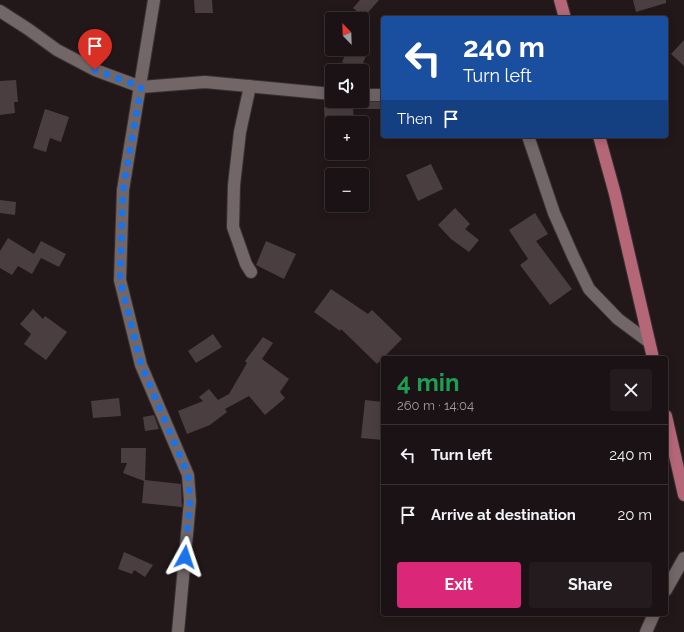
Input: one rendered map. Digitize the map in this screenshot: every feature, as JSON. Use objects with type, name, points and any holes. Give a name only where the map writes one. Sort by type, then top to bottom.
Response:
[{"type":"main road","points":[[560,0],[564,16]]},
{"type":"main road","points":[[600,138],[615,194],[652,356]]},
{"type":"main road","points":[[668,422],[681,461],[684,495]]},
{"type":"street","points":[[154,0],[123,190],[120,280],[141,364],[188,475],[190,500],[178,632]]},
{"type":"street","points":[[0,11],[57,50],[95,70],[141,87],[205,82],[325,93]]},
{"type":"street","points":[[250,86],[240,132],[234,185],[234,227],[246,264],[251,272]]},
{"type":"street","points":[[369,95],[381,95]]},
{"type":"street","points":[[529,138],[554,213],[572,256],[589,289],[618,319],[649,342]]},
{"type":"street","points":[[668,586],[684,558]]},
{"type":"street","points":[[646,632],[653,616]]},
{"type":"building","points":[[194,0],[212,0],[213,13],[195,13]]},
{"type":"building","points":[[360,0],[379,0],[368,12],[358,12],[353,8]]},
{"type":"building","points":[[633,0],[666,0],[666,3],[636,12]]},
{"type":"building","points":[[684,40],[684,66],[671,54]]},
{"type":"building","points":[[345,56],[366,56],[363,64],[346,64],[342,62]]},
{"type":"building","points":[[16,80],[18,102],[14,102],[15,113],[0,115],[0,81]]},
{"type":"building","points":[[369,102],[381,102],[381,109],[366,108],[369,108]]},
{"type":"building","points":[[324,107],[353,108],[354,116],[325,116],[325,123]]},
{"type":"building","points":[[45,109],[69,117],[61,142],[50,138],[46,152],[33,148]]},
{"type":"building","points":[[431,164],[443,189],[418,201],[406,175]]},
{"type":"building","points":[[0,200],[16,202],[15,215],[0,213]]},
{"type":"building","points":[[455,208],[470,224],[465,229],[479,240],[469,252],[451,239],[438,225]]},
{"type":"building","points":[[535,213],[548,234],[536,241],[572,289],[550,305],[520,265],[528,259],[509,230]]},
{"type":"building","points":[[8,238],[34,254],[41,241],[66,254],[59,267],[41,258],[32,274],[18,266],[12,275],[0,268],[0,251]]},
{"type":"building","points":[[266,241],[296,254],[284,279],[256,265]]},
{"type":"building","points":[[331,289],[368,314],[372,310],[402,339],[385,356],[381,356],[381,360],[377,364],[341,329],[340,331],[314,312]]},
{"type":"building","points":[[33,309],[43,319],[45,316],[67,332],[46,360],[24,344],[31,334],[20,324]]},
{"type":"building","points":[[213,334],[222,347],[196,363],[188,351]]},
{"type":"building","points":[[263,337],[273,343],[262,359],[289,379],[280,392],[285,398],[265,415],[249,396],[225,409],[227,412],[210,425],[187,434],[178,411],[203,401],[199,397],[209,389],[218,400],[229,394],[247,363],[245,361]]},
{"type":"building","points":[[119,398],[121,416],[93,418],[91,401]]},
{"type":"building","points":[[365,400],[381,402],[381,440],[361,438]]},
{"type":"building","points":[[154,415],[159,429],[145,431],[143,417]]},
{"type":"building","points":[[121,448],[146,448],[145,480],[181,484],[182,507],[142,503],[144,481],[123,473],[127,463],[121,463]]},
{"type":"building","points":[[124,552],[153,565],[145,577],[134,570],[132,574],[118,569]]},
{"type":"route","points":[[95,70],[141,87],[123,190],[120,280],[141,364],[188,475],[190,500],[185,557]]}]
